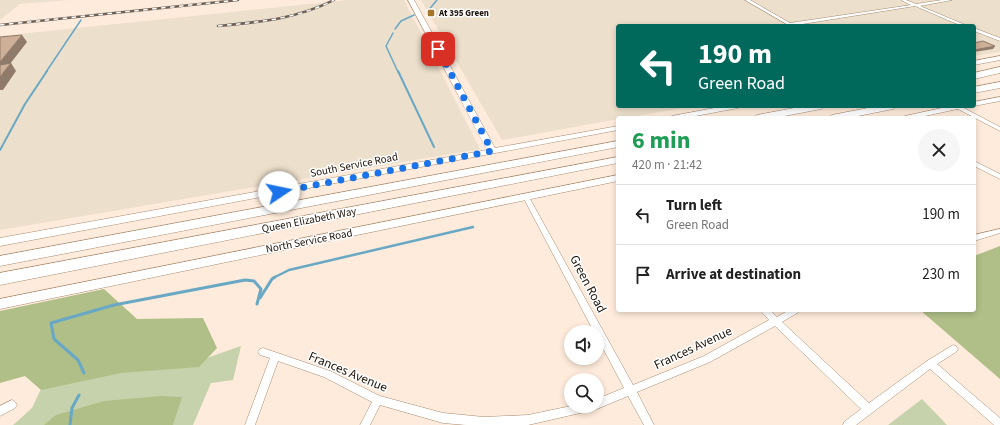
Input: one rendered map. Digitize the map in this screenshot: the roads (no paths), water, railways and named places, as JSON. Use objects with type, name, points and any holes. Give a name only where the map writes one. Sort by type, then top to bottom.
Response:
[{"type":"highway","points":[[976,76],[1000,70]]},
{"type":"highway","points":[[976,90],[1000,85]]},
{"type":"highway","points":[[768,116],[810,108]]},
{"type":"highway","points":[[842,116],[883,108]]},
{"type":"highway","name":"Queen Elizabeth Way","points":[[0,261],[616,144]]},
{"type":"highway","name":"Queen Elizabeth Way","points":[[0,279],[616,160]]},
{"type":"street","points":[[411,0],[492,151]]},
{"type":"street","points":[[747,0],[790,24]]},
{"type":"street","points":[[904,0],[961,24]]},
{"type":"street","points":[[798,24],[950,0]]},
{"type":"street","points":[[976,30],[1000,40]]},
{"type":"street","points":[[976,63],[1000,58]]},
{"type":"street","points":[[976,104],[1000,99]]},
{"type":"street","points":[[683,116],[727,108]]},
{"type":"street","points":[[914,116],[951,108]]},
{"type":"street","points":[[963,108],[1000,129]]},
{"type":"street","name":"South Service Road","points":[[0,242],[616,128]]},
{"type":"street","points":[[976,164],[1000,177]]},
{"type":"street","name":"North Service Road","points":[[0,304],[616,178]]},
{"type":"street","name":"Green Road","points":[[526,197],[649,425]]},
{"type":"street","points":[[976,237],[1000,231]]},
{"type":"street","points":[[766,312],[868,409]]},
{"type":"street","name":"Frances Avenue","points":[[604,401],[706,359],[792,312]]},
{"type":"street","points":[[848,425],[930,364],[953,349]]},
{"type":"street","name":"Frances Avenue","points":[[263,352],[327,374],[378,400],[444,418],[484,422],[528,420],[564,412]]},
{"type":"street","points":[[250,425],[275,356]]},
{"type":"street","points":[[930,364],[1000,424]]},
{"type":"street","points":[[365,425],[378,400]]},
{"type":"street","points":[[0,411],[12,405]]},
{"type":"waterway","points":[[427,12],[437,0]]},
{"type":"waterway","points":[[395,29],[401,21],[414,15]]},
{"type":"waterway","points":[[46,72],[81,20]]},
{"type":"waterway","points":[[393,33],[386,46],[398,72]]},
{"type":"waterway","points":[[0,150],[25,104],[47,71]]},
{"type":"waterway","points":[[398,71],[434,147]]},
{"type":"waterway","points":[[275,277],[289,270],[473,227]]},
{"type":"waterway","points":[[260,298],[272,279],[275,277]]},
{"type":"waterway","points":[[84,373],[78,360],[54,339],[51,323],[114,305],[245,280],[254,281],[261,289],[257,304]]},
{"type":"waterway","points":[[70,425],[72,408],[79,395]]},
{"type":"railway","points":[[0,25],[238,0]]},
{"type":"railway","points":[[218,26],[292,16],[306,12],[334,0]]},
{"type":"place","name":"At 395 Green","points":[[431,13]]}]
